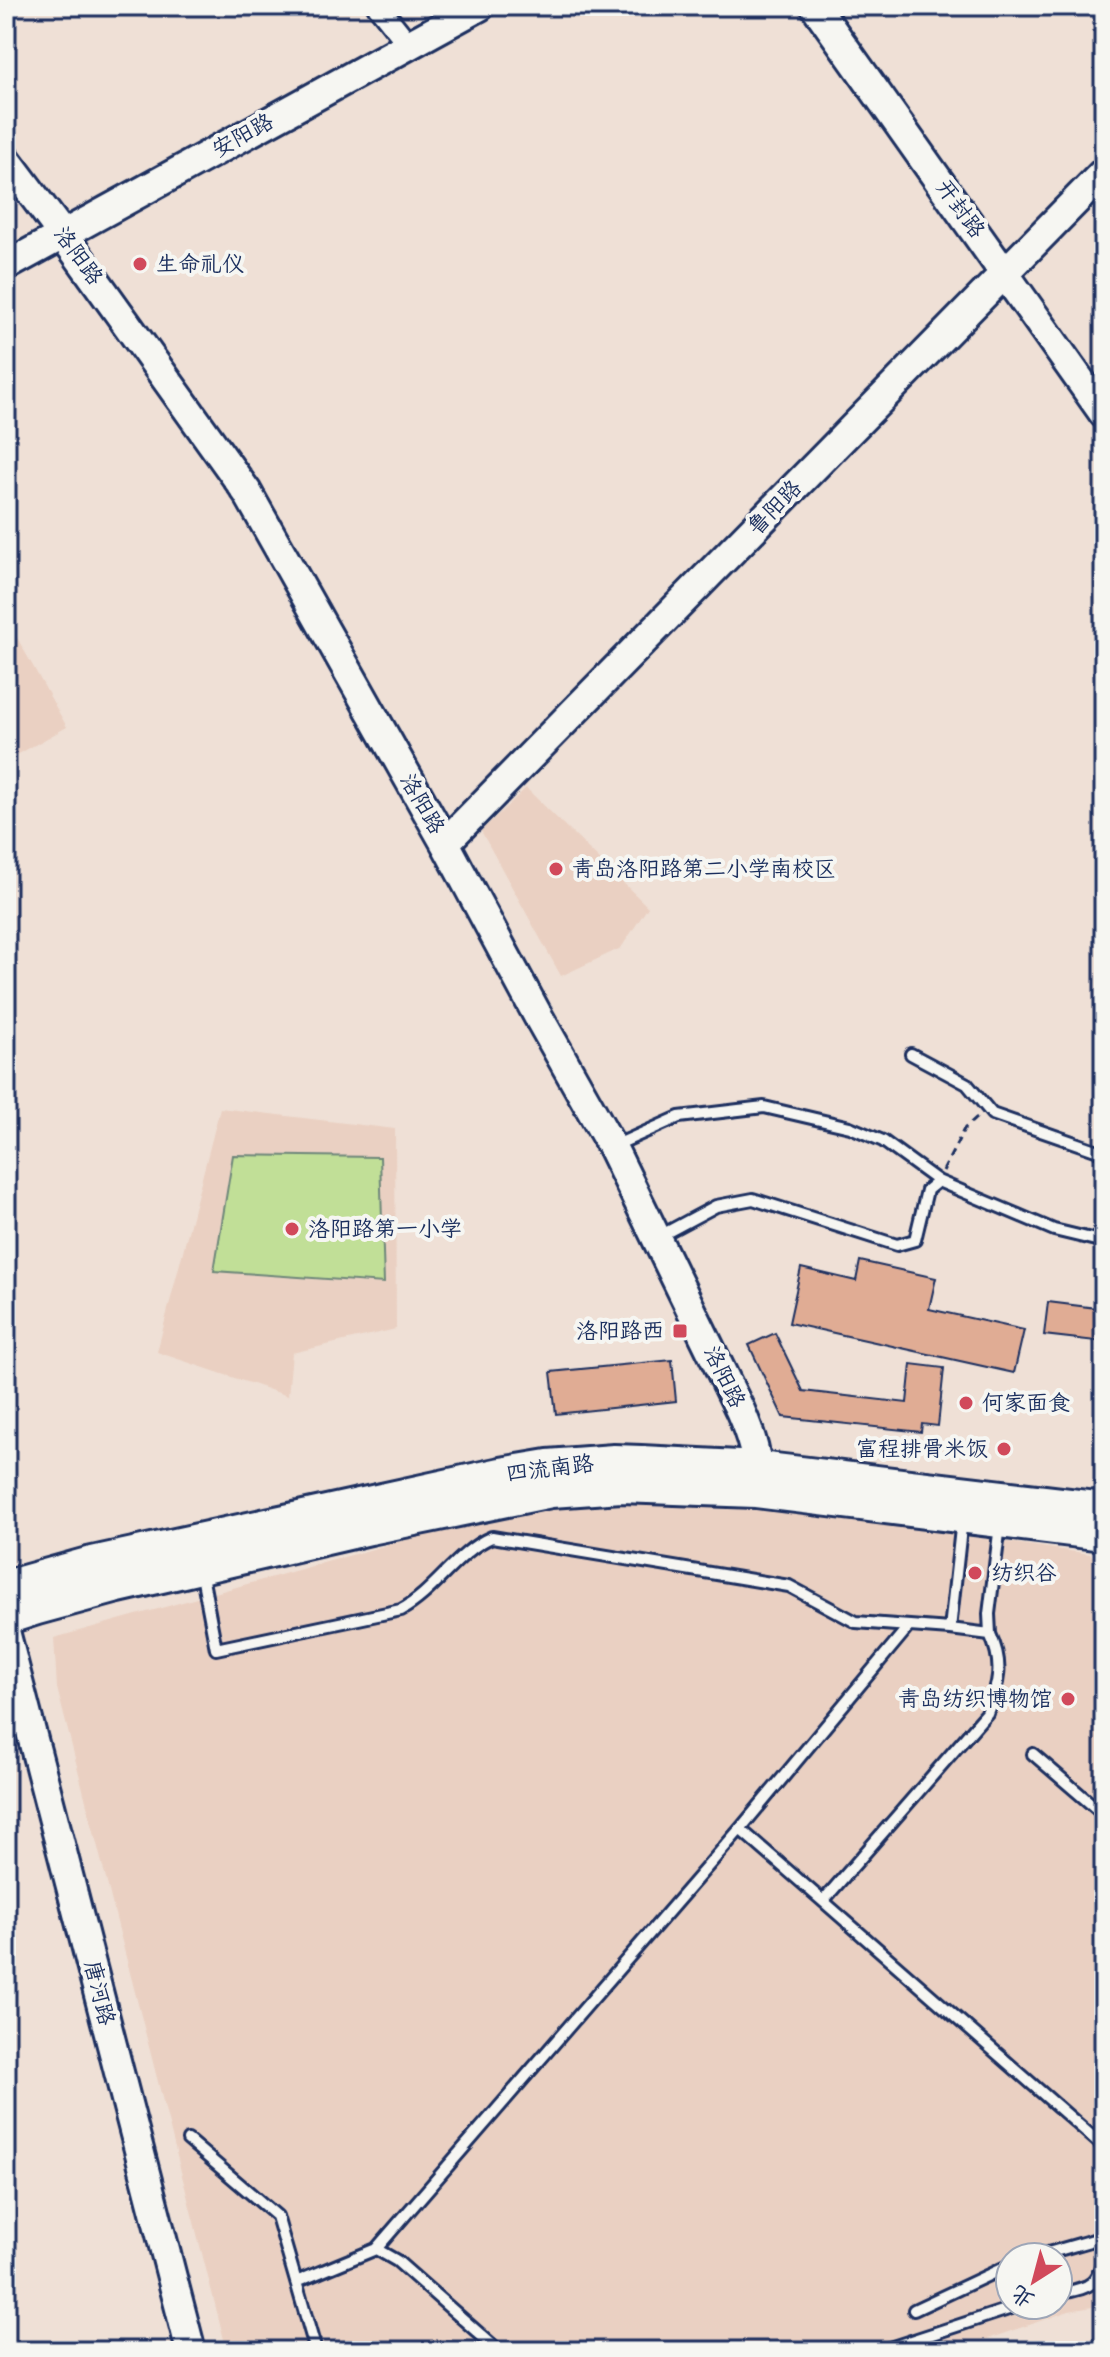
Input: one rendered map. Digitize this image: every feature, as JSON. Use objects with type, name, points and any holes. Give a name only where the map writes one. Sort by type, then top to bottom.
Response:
[{"type":"main road","name":"四流南路","points":[[6,1587],[88,1564],[501,1474],[548,1466],[614,1461],[1002,1508],[1104,1509]]},
{"type":"main road","name":"四流南路","points":[[7,1635],[37,1608],[114,1587],[370,1528],[551,1491],[757,1480]]},
{"type":"main road","name":"四流南路","points":[[1002,1508],[1104,1534]]},
{"type":"street","points":[[378,6],[409,45]]},
{"type":"street","name":"安阳路","points":[[6,266],[480,6]]},
{"type":"street","name":"开封路","points":[[815,6],[1104,414]]},
{"type":"street","name":"洛阳路","points":[[6,159],[247,492],[612,1147],[740,1410],[751,1436],[757,1480]]},
{"type":"street","name":"鲁阳路","points":[[445,843],[1104,172]]},
{"type":"street","name":"唐河路","points":[[7,1635],[191,2351]]},
{"type":"lane","points":[[911,1054],[959,1078],[992,1114],[1104,1153]]},
{"type":"lane","points":[[612,1147],[679,1117],[764,1107],[850,1127],[883,1141],[938,1181],[1054,1230],[1104,1242]]},
{"type":"lane","points":[[656,1238],[716,1206],[753,1199],[897,1245],[915,1240],[927,1190],[938,1181]]},
{"type":"lane","points":[[950,1629],[964,1504]]},
{"type":"lane","points":[[823,1901],[987,1713],[999,1684],[997,1650],[990,1634],[989,1614],[1002,1508]]},
{"type":"lane","points":[[200,1568],[216,1649],[401,1610],[417,1602],[477,1543],[492,1537],[789,1586],[856,1622],[990,1634]]},
{"type":"lane","points":[[296,2282],[376,2249],[740,1829],[909,1626]]},
{"type":"lane","points":[[1033,1754],[1104,1815]]},
{"type":"lane","points":[[740,1829],[1104,2147]]},
{"type":"lane","points":[[188,2140],[277,2216],[316,2351]]},
{"type":"lane","points":[[1074,2246],[1104,2237]]},
{"type":"lane","points":[[376,2249],[397,2261],[499,2351]]},
{"type":"lane","points":[[1074,2289],[1093,2284],[1104,2253]]},
{"type":"lane","points":[[914,2310],[994,2272]]},
{"type":"lane","points":[[880,2351],[994,2314]]},
{"type":"path","points":[[938,1181],[964,1129],[976,1117],[992,1114]]},
{"type":"shaded area","points":[[6,618],[67,727],[6,761]]},
{"type":"shaded area","name":"青岛洛阳路第二小学南校区","points":[[526,788],[648,907],[621,948],[561,976],[481,831]]},
{"type":"shaded area","name":"洛阳路第一小学","points":[[220,1108],[395,1129],[396,1329],[292,1353],[288,1396],[157,1352]]},
{"type":"shaded area","points":[[713,1499],[1090,1554],[1104,1566],[1104,2305],[1074,2310],[1074,2241],[994,2241],[994,2321],[1040,2321],[953,2351],[227,2351],[57,1688],[54,1638],[505,1512]]},
{"type":"green space","points":[[233,1155],[380,1157],[384,1283],[214,1271]]},
{"type":"building","points":[[860,1261],[936,1278],[929,1309],[1024,1330],[1014,1373],[789,1323],[801,1268],[856,1281]]},
{"type":"building","points":[[1048,1302],[1104,1309],[1104,1342],[1044,1335]]},
{"type":"building","points":[[775,1333],[803,1391],[907,1403],[911,1364],[944,1368],[938,1426],[922,1424],[921,1432],[783,1417],[749,1345]]},
{"type":"building","points":[[672,1360],[676,1401],[556,1414],[551,1372]]},
{"type":"place","name":"生命礼仪","points":[[140,264]]},
{"type":"place","name":"青岛洛阳路第二小学南校区","points":[[556,869]]},
{"type":"place","name":"洛阳路第一小学","points":[[292,1229]]},
{"type":"place","name":"洛阳路西","points":[[680,1331]]},
{"type":"place","name":"何家面食","points":[[966,1403]]},
{"type":"place","name":"富程排骨米饭","points":[[1004,1449]]},
{"type":"place","name":"纺织谷","points":[[975,1573]]},
{"type":"place","name":"青岛纺织博物馆","points":[[1068,1699]]}]
